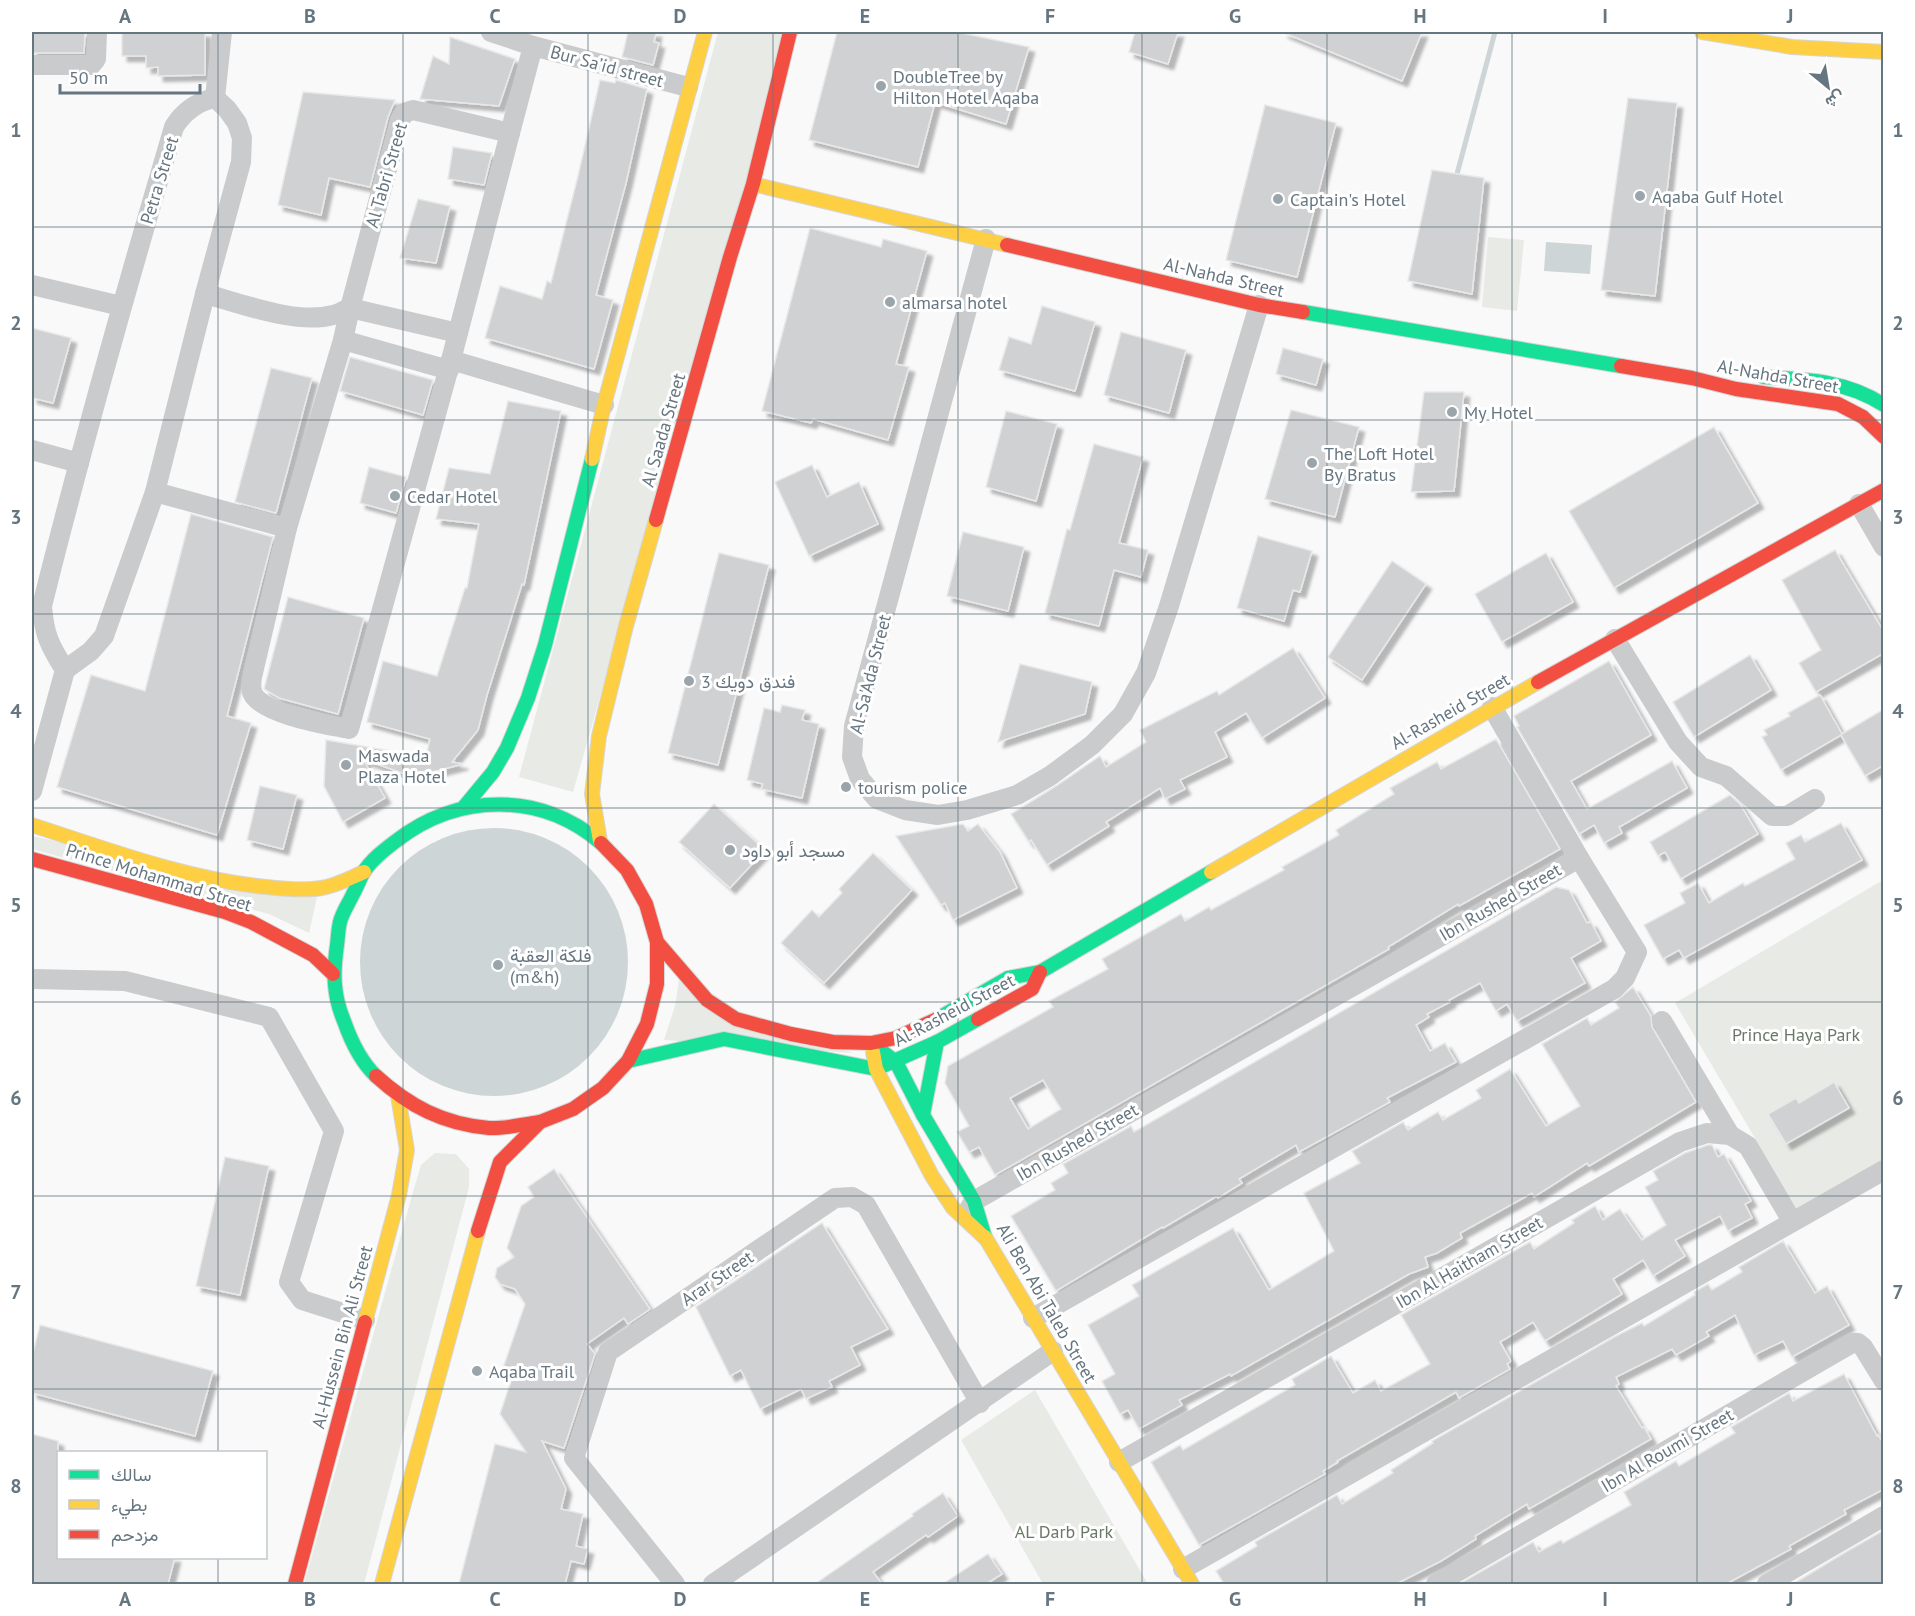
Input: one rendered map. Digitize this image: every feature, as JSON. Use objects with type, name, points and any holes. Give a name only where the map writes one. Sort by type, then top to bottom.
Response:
[{"type":"main road","points":[[464,807],[492,774],[507,747],[550,628],[593,461],[604,405],[688,87],[705,32]]},
{"type":"main road","name":"Al Saada Street","points":[[600,841],[592,794],[599,735],[626,626],[730,256],[753,184],[790,32]]},
{"type":"main road","points":[[1702,32],[1752,43],[1798,49],[1884,52]]},
{"type":"main road","name":"Al-Nahda Street","points":[[753,184],[1259,305],[1692,378],[1736,389],[1838,404],[1863,416],[1884,437]]},
{"type":"main road","name":"Al-Nahda Street","points":[[1692,378],[1746,376],[1831,383],[1880,400]]},
{"type":"main road","name":"Al-Rasheid Street","points":[[657,942],[707,1000],[736,1019],[821,1040],[872,1043],[896,1038],[934,1021],[1008,978],[1040,972],[1492,707],[1884,490]]},
{"type":"main road","points":[[493,804],[522,806],[550,813],[576,825],[600,841],[627,870],[637,887],[646,904],[657,942],[657,984],[647,1024],[628,1061],[603,1088],[573,1109],[540,1122],[490,1128],[461,1123],[442,1119],[398,1096],[372,1072],[352,1042],[339,1009],[333,974],[340,921],[364,872],[379,854],[417,825],[440,814],[464,807],[493,804]]},
{"type":"main road","name":"Prince Mohammad Street","points":[[32,825],[201,877],[264,887],[318,889],[364,872]]},
{"type":"main road","name":"Prince Mohammad Street","points":[[32,859],[225,912],[251,922],[313,955],[333,974]]},
{"type":"main road","name":"Al-Rasheid Street","points":[[872,1043],[876,1069],[896,1062],[1032,989],[1040,972]]},
{"type":"main road","points":[[628,1061],[724,1039],[876,1069],[932,1176],[953,1208],[986,1239]]},
{"type":"main road","points":[[923,1115],[937,1042]]},
{"type":"main road","name":"Ali Ben Abi Taleb Street","points":[[872,1043],[896,1062],[923,1115],[974,1201],[986,1239],[1188,1577]]},
{"type":"main road","name":"Al-Hussein Bin Ali Street","points":[[295,1584],[399,1195],[407,1150],[398,1096]]},
{"type":"main road","points":[[382,1584],[472,1251],[500,1161],[540,1122]]},
{"type":"street","points":[[32,66],[91,65],[96,59],[98,32]]},
{"type":"street","points":[[32,791],[65,670],[91,651],[104,636],[155,492],[241,162],[242,138],[237,123],[215,98],[222,32]]},
{"type":"street","name":"Bur Sa’id street","points":[[491,32],[532,46],[688,87]]},
{"type":"street","points":[[450,365],[532,46]]},
{"type":"street","name":"Petra Street","points":[[65,670],[50,646],[44,631],[42,606],[79,463],[121,306],[174,127],[180,117],[190,109],[215,98]]},
{"type":"street","name":"Al Tabri Street","points":[[450,365],[349,729],[270,708],[254,695],[251,688],[287,528],[344,340],[350,308],[400,120],[404,113],[412,110],[510,133]]},
{"type":"street","name":"Al-Sa'Ada Street","points":[[986,239],[854,726],[852,757],[860,779],[877,799],[905,810],[938,815],[967,810],[1017,795],[1050,776],[1092,745],[1123,714],[1146,673],[1169,606],[1259,305]]},
{"type":"street","points":[[32,285],[121,306]]},
{"type":"street","points":[[205,294],[301,317],[332,315],[350,308],[458,333]]},
{"type":"street","points":[[344,340],[604,405]]},
{"type":"street","points":[[32,450],[79,463]]},
{"type":"street","points":[[155,492],[287,528]]},
{"type":"street","points":[[1859,504],[1884,547]]},
{"type":"street","points":[[1615,639],[1678,742],[1701,767],[1726,776],[1772,816],[1787,816],[1815,799]]},
{"type":"street","points":[[1492,707],[1579,858]]},
{"type":"street","name":"Ibn Rushed Street","points":[[974,1201],[1579,858],[1637,952],[1625,978],[1614,988],[1033,1318]]},
{"type":"street","points":[[32,979],[126,981],[269,1017],[334,1131],[289,1282],[302,1300],[365,1320]]},
{"type":"street","points":[[1662,1021],[1730,1135],[1748,1146],[1792,1221]]},
{"type":"street","name":"Ibn Al Haitham Street","points":[[1119,1462],[1680,1142],[1707,1133],[1730,1135]]},
{"type":"street","points":[[1188,1577],[1792,1221],[1884,1170]]},
{"type":"street","name":"Arar Street","points":[[675,1584],[574,1458],[608,1352],[835,1198],[852,1197],[866,1205],[980,1402]]},
{"type":"street","points":[[964,1219],[974,1201]]},
{"type":"street","name":"Ibn Al Roumi Street","points":[[1436,1584],[1852,1343],[1858,1343],[1863,1347],[1884,1381]]},
{"type":"street","points":[[713,1584],[1053,1351]]},
{"type":"street","points":[[1767,1584],[1884,1516]]},
{"type":"green space","points":[[718,32],[785,32],[757,147],[573,792],[519,777]]},
{"type":"green space","points":[[1488,237],[1524,240],[1517,311],[1482,307]]},
{"type":"green space","points":[[32,836],[317,897],[309,933],[269,914],[32,849]]},
{"type":"green space","name":"Prince Haya Park","points":[[1883,880],[1883,1169],[1801,1216],[1675,1003]]},
{"type":"green space","points":[[679,980],[702,1002],[853,1053],[664,1040],[675,1006]]},
{"type":"green space","points":[[435,1153],[456,1154],[469,1169],[469,1187],[364,1584],[304,1584],[421,1165]]},
{"type":"green space","name":"AL Darb Park","points":[[1035,1390],[1148,1584],[1043,1584],[961,1440]]},
{"type":"shaded area","points":[[1546,242],[1592,245],[1590,274],[1544,271]]},
{"type":"shaded area","points":[[494,828],[520,831],[545,838],[579,858],[589,867],[598,877],[618,911],[625,936],[628,962],[625,988],[618,1013],[598,1047],[589,1057],[579,1066],[545,1086],[520,1093],[494,1096],[468,1093],[443,1086],[409,1066],[399,1057],[390,1047],[370,1013],[363,988],[360,962],[363,936],[370,911],[390,877],[399,867],[409,858],[443,838],[468,831]]},
{"type":"building","points":[[32,32],[85,32],[84,53],[32,53]]},
{"type":"building","points":[[122,32],[205,32],[205,75],[158,76],[158,67],[146,68],[146,56],[122,56]]},
{"type":"building","points":[[628,32],[656,32],[654,42],[659,43],[653,65],[622,57]]},
{"type":"building","name":"DoubleTree by Hilton Hotel Aqaba","points":[[837,32],[957,32],[1029,47],[1006,124],[935,102],[918,167],[809,140]]},
{"type":"building","points":[[1135,32],[1178,32],[1168,64],[1129,52]]},
{"type":"building","points":[[1282,32],[1422,32],[1402,81]]},
{"type":"building","points":[[450,37],[515,59],[499,106],[420,99],[433,56],[449,64]]},
{"type":"building","points":[[600,80],[615,83],[616,80],[647,89],[626,183],[596,295],[613,300],[594,369],[485,338],[500,286],[542,299],[547,281],[551,283]]},
{"type":"building","points":[[303,92],[395,100],[388,117],[370,187],[329,178],[321,215],[278,205]]},
{"type":"building","name":"Aqaba Gulf Hotel","points":[[1628,98],[1677,103],[1655,296],[1601,290]]},
{"type":"building","points":[[1265,105],[1336,123],[1297,277],[1226,260]]},
{"type":"building","points":[[453,147],[492,153],[484,185],[448,179]]},
{"type":"building","points":[[1432,170],[1484,178],[1472,294],[1408,281]]},
{"type":"building","points":[[418,199],[450,206],[436,263],[400,258]]},
{"type":"building","points":[[810,228],[881,247],[883,239],[927,251],[896,364],[909,367],[888,440],[813,419],[811,423],[762,411]]},
{"type":"building","points":[[1042,306],[1095,322],[1075,391],[999,370],[1009,337],[1031,344]]},
{"type":"building","points":[[32,328],[71,338],[53,403],[32,398]]},
{"type":"building","points":[[1121,332],[1186,350],[1169,413],[1104,395]]},
{"type":"building","points":[[1283,348],[1323,359],[1316,385],[1276,374]]},
{"type":"building","points":[[350,357],[433,380],[423,415],[340,391]]},
{"type":"building","points":[[271,368],[312,378],[276,513],[235,502]]},
{"type":"building","points":[[1424,392],[1464,392],[1454,491],[1411,492]]},
{"type":"building","points":[[508,401],[561,411],[524,585],[522,584],[478,730],[452,762],[463,764],[413,777],[363,759],[385,798],[343,822],[324,786],[326,740],[426,757],[430,739],[367,722],[383,661],[437,676],[465,588],[467,588],[479,524],[436,519],[449,468],[490,474]]},
{"type":"building","name":"The Loft Hotel By Bratus","points":[[1291,410],[1359,427],[1335,517],[1265,499]]},
{"type":"building","points":[[1006,411],[1057,424],[1036,501],[986,487]]},
{"type":"building","points":[[1714,427],[1758,503],[1614,588],[1569,511]]},
{"type":"building","points":[[1094,444],[1143,457],[1119,543],[1148,550],[1141,577],[1114,570],[1099,626],[1045,613],[1067,529],[1070,530]]},
{"type":"building","points":[[812,465],[827,497],[859,482],[878,524],[809,556],[775,482]]},
{"type":"building","points":[[369,467],[406,477],[396,513],[360,503]]},
{"type":"building","points":[[191,514],[273,537],[227,716],[251,723],[217,835],[57,787],[91,675],[145,691]]},
{"type":"building","points":[[963,532],[1024,547],[1008,611],[947,596]]},
{"type":"building","points":[[1258,536],[1312,551],[1300,592],[1293,590],[1284,621],[1237,608]]},
{"type":"building","points":[[1835,550],[1884,632],[1884,653],[1816,692],[1799,663],[1821,650],[1782,580]]},
{"type":"building","points":[[719,553],[769,565],[718,765],[668,753]]},
{"type":"building","points":[[1546,553],[1573,602],[1502,642],[1475,594]]},
{"type":"building","points":[[1392,561],[1426,584],[1362,680],[1328,657]]},
{"type":"building","points":[[288,597],[364,618],[338,714],[279,698],[264,689]]},
{"type":"building","points":[[1293,648],[1325,698],[1262,738],[1246,713],[1215,732],[1227,757],[1180,780],[1185,789],[1165,799],[1160,788],[1106,822],[1109,826],[1047,865],[1011,814],[1100,756],[1106,767],[1146,742],[1140,730],[1217,691],[1219,695]]},
{"type":"building","points":[[1750,655],[1771,690],[1694,737],[1673,702]]},
{"type":"building","points":[[1609,661],[1651,735],[1571,781],[1587,809],[1672,761],[1687,788],[1619,827],[1622,833],[1604,843],[1594,825],[1579,834],[1517,727],[1519,726],[1514,716]]},
{"type":"building","points":[[1020,664],[1092,682],[1085,714],[998,742]]},
{"type":"building","points":[[1820,695],[1842,734],[1884,709],[1884,765],[1865,776],[1841,735],[1781,770],[1762,737],[1767,735],[1764,730],[1790,716],[1788,713]]},
{"type":"building","points":[[782,705],[805,710],[802,720],[819,724],[802,798],[761,789],[763,784],[747,780],[764,708],[780,712]]},
{"type":"building","points":[[1496,739],[1560,849],[1459,906],[1458,904],[1388,947],[1389,949],[995,1175],[979,1147],[969,1152],[957,1132],[969,1126],[945,1083],[948,1066],[1053,1007],[1049,1001],[1108,969],[1102,959],[1181,914],[1185,921],[1209,907],[1211,910],[1284,870],[1282,867],[1339,835],[1336,830],[1394,794],[1390,788],[1437,762],[1441,769]],"holes":[[[1043,1080],[1061,1109],[1028,1129],[1010,1098]]]},
{"type":"building","points":[[260,786],[297,795],[283,849],[247,840]]},
{"type":"building","points":[[1730,795],[1740,804],[1758,834],[1681,879],[1665,852],[1658,856],[1650,842]]},
{"type":"building","points":[[714,804],[765,850],[730,888],[679,842]]},
{"type":"building","points":[[1841,823],[1862,860],[1684,958],[1679,950],[1663,959],[1644,925],[1685,903],[1680,893],[1698,883],[1709,903],[1743,883],[1745,886],[1795,859],[1786,843],[1801,835],[1805,842]]},
{"type":"building","points":[[963,824],[968,831],[978,824],[1000,852],[1017,888],[953,920],[945,903],[941,905],[896,836]]},
{"type":"building","points":[[873,853],[912,890],[824,983],[781,943],[812,910],[819,917],[842,893],[839,889]]},
{"type":"building","points":[[1556,887],[1569,890],[1587,923],[1591,922],[1601,941],[1571,958],[1585,983],[1517,1021],[1507,1004],[1496,1011],[1480,983],[1449,1000],[1450,1002],[1427,1014],[1429,1017],[1416,1025],[1430,1051],[1445,1043],[1456,1062],[1387,1098],[1390,1102],[1299,1152],[1296,1145],[1239,1179],[1242,1183],[1218,1198],[1217,1196],[1162,1227],[1056,1291],[1011,1216],[1055,1190],[1051,1183],[1068,1173],[1063,1164],[1131,1126],[1134,1132]]},
{"type":"building","points":[[1633,987],[1651,1016],[1652,1027],[1696,1102],[1589,1166],[1587,1163],[1534,1197],[1532,1193],[1460,1233],[1462,1238],[1437,1253],[1425,1257],[1428,1267],[1409,1274],[1231,1376],[1230,1374],[1179,1400],[1182,1405],[1139,1429],[1128,1410],[1120,1414],[1102,1381],[1115,1374],[1088,1325],[1139,1296],[1132,1285],[1233,1228],[1269,1290],[1334,1251],[1304,1193],[1360,1163],[1352,1151],[1403,1122],[1408,1130],[1438,1112],[1443,1120],[1481,1098],[1476,1090],[1510,1069],[1546,1126],[1580,1106],[1542,1044],[1587,1018],[1591,1025],[1619,1008],[1615,1002]]},
{"type":"building","points":[[1834,1082],[1849,1108],[1786,1144],[1768,1114],[1796,1098],[1799,1103]]},
{"type":"building","points":[[1712,1145],[1718,1157],[1724,1154],[1751,1201],[1745,1204],[1752,1218],[1728,1231],[1720,1216],[1675,1240],[1685,1256],[1653,1276],[1643,1260],[1613,1279],[1622,1294],[1545,1341],[1533,1322],[1500,1342],[1511,1361],[1507,1364],[1510,1369],[1459,1398],[1456,1392],[1337,1461],[1323,1471],[1325,1474],[1199,1545],[1151,1462],[1180,1445],[1183,1450],[1295,1385],[1292,1379],[1331,1356],[1353,1393],[1375,1380],[1381,1391],[1430,1364],[1401,1315],[1530,1242],[1534,1249],[1574,1223],[1572,1220],[1595,1206],[1603,1220],[1620,1209],[1642,1240],[1666,1225],[1645,1187],[1658,1180],[1653,1171],[1685,1153]]},
{"type":"building","points":[[225,1157],[269,1166],[240,1295],[196,1286]]},
{"type":"building","points":[[554,1169],[650,1309],[628,1324],[624,1318],[587,1344],[595,1354],[564,1448],[542,1441],[566,1489],[561,1509],[583,1514],[576,1546],[588,1549],[584,1564],[571,1561],[565,1584],[459,1584],[495,1444],[526,1452],[500,1414],[513,1375],[502,1371],[525,1304],[515,1289],[500,1284],[495,1277],[497,1268],[514,1257],[507,1248],[521,1206],[534,1197],[528,1187]]},
{"type":"building","points":[[822,1223],[888,1329],[851,1347],[860,1365],[829,1381],[832,1387],[806,1399],[801,1389],[760,1409],[741,1370],[730,1376],[696,1307]]},
{"type":"building","points":[[1783,1241],[1815,1293],[1827,1286],[1849,1325],[1792,1357],[1783,1341],[1754,1355],[1735,1315],[1706,1332],[1709,1336],[1676,1355],[1672,1349],[1616,1377],[1619,1384],[1616,1386],[1651,1439],[1529,1509],[1527,1504],[1475,1536],[1476,1539],[1441,1561],[1396,1584],[1224,1584],[1216,1571],[1257,1546],[1255,1542],[1337,1495],[1342,1504],[1393,1473],[1391,1470],[1433,1443],[1432,1441],[1616,1336],[1642,1323],[1644,1326],[1695,1295],[1694,1292],[1708,1284],[1712,1290],[1742,1272],[1739,1267]]},
{"type":"building","points":[[40,1325],[213,1371],[195,1436],[32,1393],[32,1357]]},
{"type":"building","points":[[1844,1374],[1877,1436],[1884,1444],[1884,1489],[1844,1510],[1846,1514],[1789,1546],[1791,1549],[1726,1584],[1459,1584],[1533,1542],[1539,1552],[1561,1540],[1563,1543],[1631,1505],[1624,1492],[1676,1461],[1679,1466],[1735,1433],[1731,1427],[1789,1393],[1793,1401]]},
{"type":"building","points":[[32,1434],[58,1441],[57,1559],[174,1559],[168,1584],[32,1584]]},
{"type":"building","points":[[943,1493],[958,1516],[873,1572],[882,1584],[815,1584],[913,1516],[912,1514]]},
{"type":"building","points":[[1884,1530],[1884,1584],[1793,1584],[1844,1553]]},
{"type":"building","points":[[988,1554],[1002,1574],[986,1584],[943,1584]]},
{"type":"waterway","points":[[1457,174],[1495,32]]},
{"type":"traffic: fast","points":[[1303,312],[1621,366]]},
{"type":"traffic: fast","points":[[1764,377],[1811,380],[1841,386],[1884,405]]},
{"type":"traffic: fast","points":[[464,807],[493,772],[507,748],[528,698],[545,645],[592,459]]},
{"type":"traffic: fast","points":[[376,1076],[361,1057],[350,1036],[340,1011],[335,974],[341,919],[363,873],[374,860],[420,825],[445,814],[472,807],[499,804],[526,807],[552,814],[577,826],[601,843]]},
{"type":"traffic: fast","points":[[937,1019],[1008,978],[1040,972],[1211,872]]},
{"type":"traffic: fast","points":[[628,1061],[724,1039],[876,1069],[937,1042],[978,1019]]},
{"type":"traffic: fast","points":[[923,1115],[937,1042]]},
{"type":"traffic: fast","points":[[871,1043],[896,1062],[923,1115],[974,1201],[985,1237]]},
{"type":"traffic: slow","points":[[592,459],[604,405],[705,32]]},
{"type":"traffic: slow","points":[[1702,32],[1792,47],[1884,52]]},
{"type":"traffic: slow","points":[[753,184],[1007,245]]},
{"type":"traffic: slow","points":[[600,841],[592,794],[599,736],[626,626],[656,520]]},
{"type":"traffic: slow","points":[[1211,872],[1538,682]]},
{"type":"traffic: slow","points":[[32,825],[148,862],[236,883],[287,889],[314,889],[332,886],[364,872]]},
{"type":"traffic: slow","points":[[873,1052],[876,1069],[932,1176],[953,1208],[985,1238]]},
{"type":"traffic: slow","points":[[365,1322],[399,1195],[407,1150],[398,1096]]},
{"type":"traffic: slow","points":[[382,1584],[478,1231]]},
{"type":"traffic: slow","points":[[985,1237],[1192,1584]]},
{"type":"traffic: jam","points":[[656,520],[730,257],[753,184],[790,32]]},
{"type":"traffic: jam","points":[[1007,245],[1259,305],[1303,312]]},
{"type":"traffic: jam","points":[[1621,366],[1692,378],[1736,389],[1838,404],[1863,417],[1884,437]]},
{"type":"traffic: jam","points":[[1538,682],[1884,490]]},
{"type":"traffic: jam","points":[[478,1231],[500,1162],[540,1122],[573,1109],[603,1088],[628,1061],[647,1024],[657,984],[657,942],[646,904],[627,870],[601,843]]},
{"type":"traffic: jam","points":[[32,859],[225,912],[251,922],[313,955],[333,974]]},
{"type":"traffic: jam","points":[[657,942],[707,1000],[736,1019],[791,1034],[833,1042],[871,1043],[896,1038],[937,1019]]},
{"type":"traffic: jam","points":[[978,1019],[1032,989],[1040,972]]},
{"type":"traffic: jam","points":[[376,1076],[414,1105],[442,1118],[489,1128],[540,1122]]},
{"type":"traffic: jam","points":[[295,1584],[365,1322]]},
{"type":"place","name":"DoubleTree by Hilton Hotel Aqaba","points":[[881,86]]},
{"type":"place","name":"Aqaba Gulf Hotel","points":[[1640,196]]},
{"type":"place","name":"Captain's Hotel","points":[[1278,199]]},
{"type":"place","name":"almarsa hotel","points":[[890,302]]},
{"type":"place","name":"My Hotel","points":[[1452,412]]},
{"type":"place","name":"The Loft Hotel By Bratus","points":[[1312,463]]},
{"type":"place","name":"Cedar Hotel","points":[[395,496]]},
{"type":"place","name":"فندق دويك 3","points":[[689,681]]},
{"type":"place","name":"Maswada Plaza Hotel","points":[[346,765]]},
{"type":"place","name":"tourism police","points":[[846,787]]},
{"type":"place","name":"مسجد أبو داود","points":[[730,850]]},
{"type":"place","name":"فلكة العقبة (m&h)","points":[[498,965]]},
{"type":"place","name":"Aqaba Trail","points":[[477,1371]]}]
